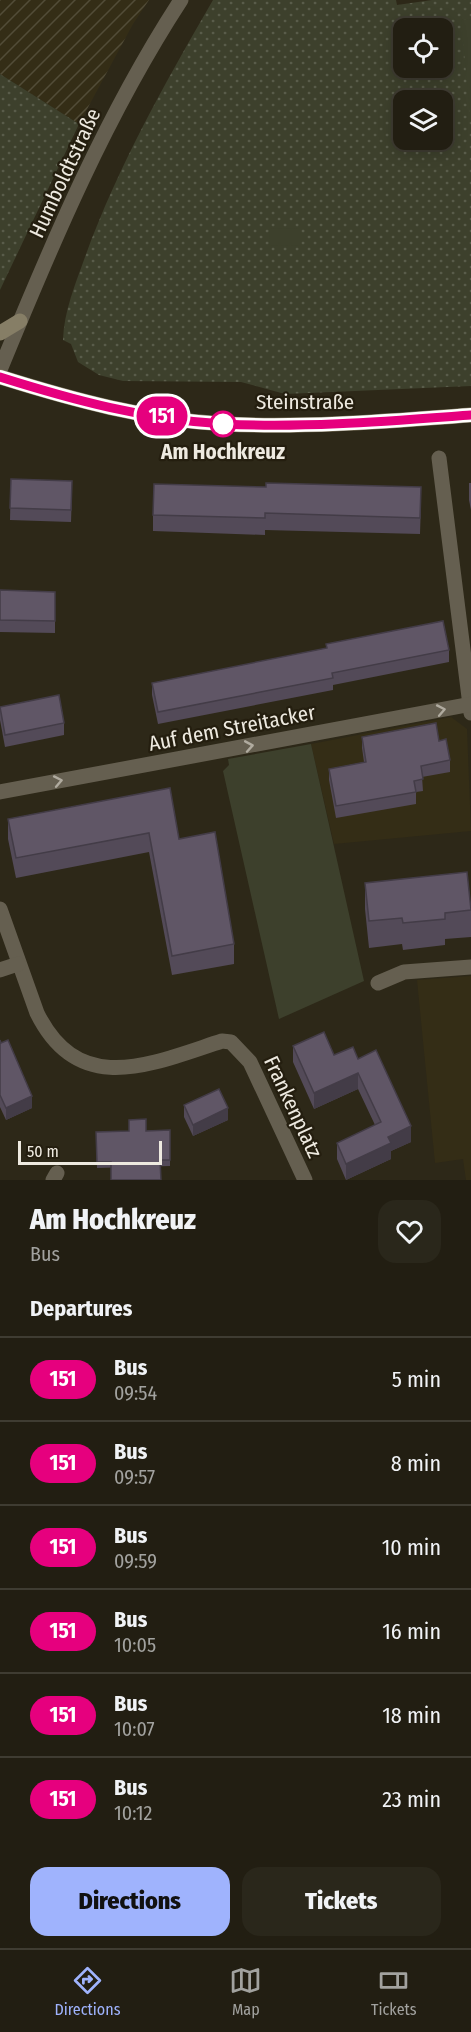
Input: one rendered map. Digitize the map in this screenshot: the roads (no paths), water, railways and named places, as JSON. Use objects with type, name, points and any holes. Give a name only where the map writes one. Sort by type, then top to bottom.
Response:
[{"type":"main road","points":[[0,333],[20,321]]},
{"type":"main road","name":"Steinstraße","points":[[0,377],[83,402],[130,412],[223,424],[350,424],[471,415]]},
{"type":"street","name":"Humboldtstraße","points":[[0,370],[90,163],[156,40],[181,0]]},
{"type":"street","points":[[439,458],[471,712]]},
{"type":"street","name":"Auf dem Streitacker","points":[[0,792],[471,704]]},
{"type":"street","name":"Frankenplatz","points":[[0,909],[18,964],[44,1027],[63,1049],[90,1065],[109,1069],[143,1066],[222,1041],[231,1042],[239,1047],[250,1062],[305,1180]]},
{"type":"street","points":[[0,970],[18,964]]},
{"type":"street","points":[[378,983],[404,972],[471,967]]},
{"type":"place","name":"Am Hochkreuz","points":[[223,424]]}]
